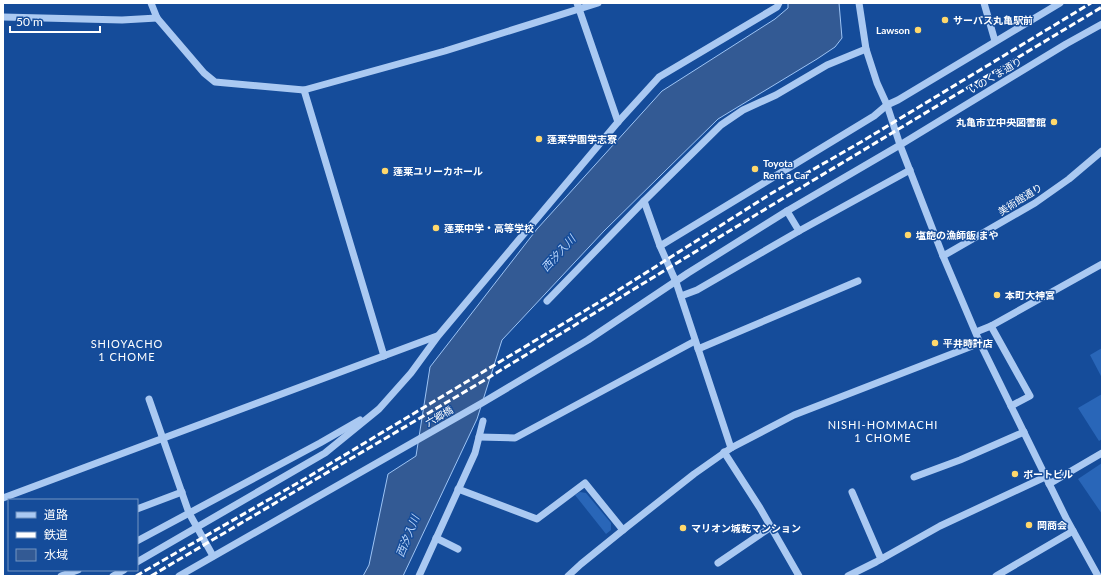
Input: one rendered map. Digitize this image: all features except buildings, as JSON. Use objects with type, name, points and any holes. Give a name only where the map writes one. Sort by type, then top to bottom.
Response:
[{"type":"street","points":[[151,3],[157,18],[204,73],[216,82],[304,90],[445,51],[578,6],[598,3]]},
{"type":"street","points":[[138,561],[197,529],[325,453],[379,409],[411,373],[438,336],[618,122],[659,78],[777,7],[779,3]]},
{"type":"street","points":[[859,3],[866,49],[877,83],[887,104],[900,145],[943,256],[980,343],[1049,484],[1098,576]]},
{"type":"street","points":[[984,3],[995,41]]},
{"type":"street","points":[[660,246],[874,116],[887,104],[898,100],[1060,3]]},
{"type":"street","points":[[578,6],[618,122]]},
{"type":"street","points":[[3,17],[122,20],[157,18]]},
{"type":"street","name":"いのくま通り","points":[[676,282],[787,211],[1102,24]]},
{"type":"street","points":[[546,302],[644,201],[721,125],[743,110],[776,95],[827,65],[866,49]]},
{"type":"street","points":[[304,90],[384,356]]},
{"type":"street","name":"美術館通り","points":[[943,256],[1035,203],[1069,179],[1102,151]]},
{"type":"street","points":[[681,296],[697,290],[799,231],[910,170]]},
{"type":"street","points":[[644,201],[660,246],[681,296],[731,448]]},
{"type":"street","points":[[787,211],[799,231]]},
{"type":"street","points":[[976,332],[991,326],[1102,264]]},
{"type":"street","points":[[698,349],[858,281]]},
{"type":"street","name":"六郷橋","points":[[178,576],[482,403],[588,340],[676,282]]},
{"type":"street","points":[[991,326],[1030,396],[1011,406]]},
{"type":"street","points":[[3,498],[438,336]]},
{"type":"street","points":[[479,437],[514,438],[696,341]]},
{"type":"street","points":[[568,576],[580,564],[623,530],[731,448],[794,414],[980,343]]},
{"type":"street","points":[[148,399],[189,513],[212,556]]},
{"type":"street","points":[[138,540],[320,443],[379,409]]},
{"type":"street","points":[[418,576],[475,453],[483,421]]},
{"type":"street","points":[[914,477],[960,460],[1024,432]]},
{"type":"street","points":[[724,452],[771,527],[799,576]]},
{"type":"street","points":[[1049,484],[1102,453]]},
{"type":"street","points":[[848,576],[940,526],[1032,484],[1045,476]]},
{"type":"street","points":[[458,489],[537,519],[585,483],[623,530]]},
{"type":"street","points":[[138,509],[182,492]]},
{"type":"street","points":[[852,492],[881,559]]},
{"type":"street","points":[[718,563],[771,527]]},
{"type":"street","points":[[999,575],[1073,531]]},
{"type":"street","points":[[436,538],[458,549]]},
{"type":"street","points":[[61,576],[75,571]]},
{"type":"street","points":[[113,576],[122,571]]},
{"type":"shaded area","points":[[1102,348],[1102,378],[1090,355]]},
{"type":"shaded area","points":[[1102,394],[1102,439],[1099,441],[1078,408]]},
{"type":"shaded area","points":[[1102,463],[1102,514],[1078,479]]},
{"type":"shaded area","points":[[580,492],[586,493],[611,523],[611,530],[606,534],[575,495]]},
{"type":"water","name":"西汐入川","points":[[788,3],[839,3],[842,38],[835,47],[817,59],[718,119],[604,231],[502,340],[477,419],[403,576],[363,576],[369,565],[388,474],[416,456],[430,367],[537,229],[662,91],[775,19],[788,8]]},
{"type":"railway","points":[[136,576],[308,477],[606,298],[772,193],[861,142],[1091,3]]},
{"type":"railway","points":[[151,576],[483,381],[1102,7]]},
{"type":"place","name":"サーパス丸亀駅前","points":[[945,20]]},
{"type":"place","name":"Lawson","points":[[918,30]]},
{"type":"place","name":"丸亀市立中央図書館","points":[[1054,122]]},
{"type":"place","name":"蓬莱学園学志寮","points":[[539,139]]},
{"type":"place","name":"Toyota Rent a Car","points":[[755,169]]},
{"type":"place","name":"蓬莱ユリーカホール","points":[[385,171]]},
{"type":"place","name":"蓬莱中学・高等学校","points":[[436,228]]},
{"type":"place","name":"塩飽の漁師飯 まや","points":[[908,235]]},
{"type":"place","name":"本町大神宮","points":[[997,295]]},
{"type":"place","name":"平井時計店","points":[[935,343]]},
{"type":"place","name":"ポートビル","points":[[1015,474]]},
{"type":"place","name":"岡商会","points":[[1029,525]]},
{"type":"place","name":"マリオン城乾マンション","points":[[683,528]]},
{"type":"district","name":"SHIOYACHO 1 CHOME","points":[[127,349]]},
{"type":"district","name":"NISHI-HOMMACHI 1 CHOME","points":[[883,430]]}]
